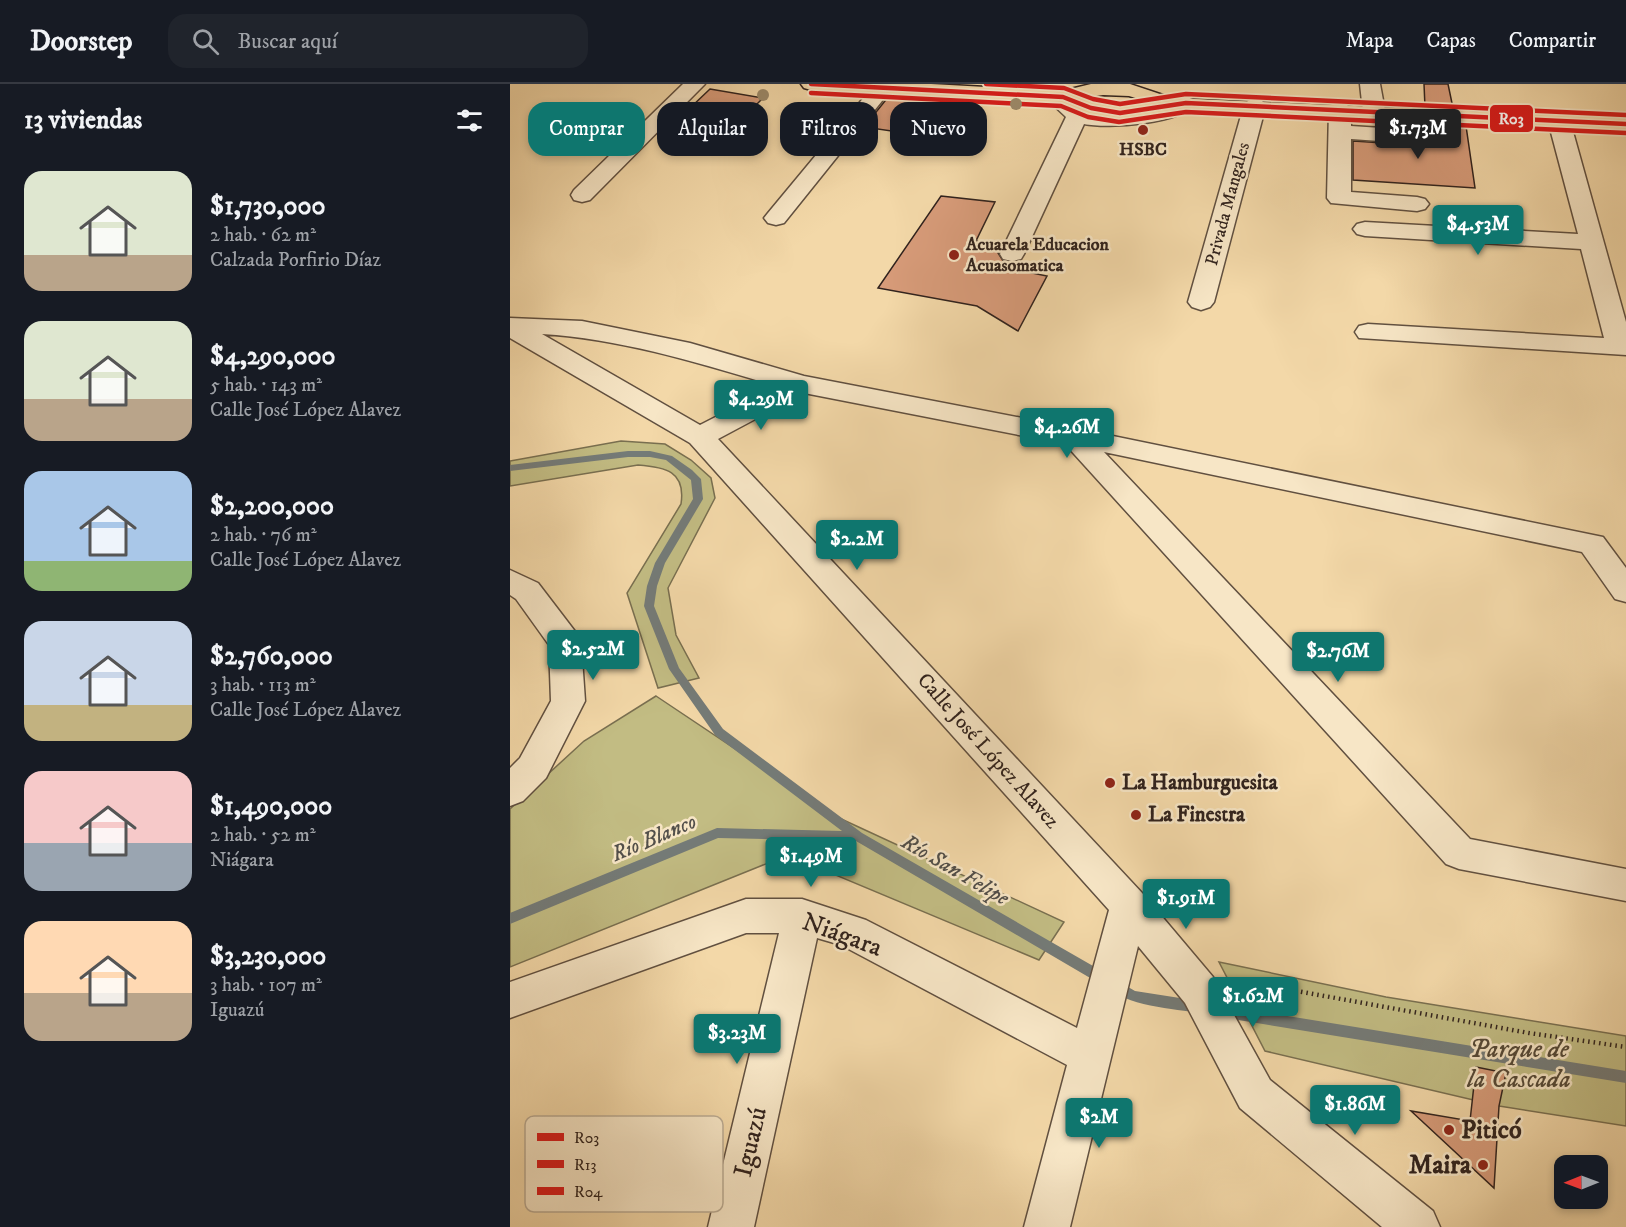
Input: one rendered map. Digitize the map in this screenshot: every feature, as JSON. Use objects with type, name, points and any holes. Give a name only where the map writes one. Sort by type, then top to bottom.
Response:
[{"type":"main road","points":[[811,84],[928,86],[1059,96],[1099,86],[1132,87],[1176,103]]},
{"type":"main road","points":[[1059,96],[1089,109],[1114,112],[1139,111],[1176,103],[1626,124]]},
{"type":"street","points":[[582,195],[695,84]]},
{"type":"street","points":[[1370,84],[1374,111]]},
{"type":"street","points":[[776,218],[884,86]]},
{"type":"street","points":[[1059,96],[1066,108],[1077,115],[1102,120],[1143,118],[1176,103]]},
{"type":"street","name":"Privada Mangales","points":[[1201,302],[1255,105]]},
{"type":"street","points":[[1340,109],[1339,198],[1417,204]]},
{"type":"street","points":[[1340,132],[1408,136],[1407,112]]},
{"type":"street","points":[[1012,254],[1077,115]]},
{"type":"street","points":[[1368,332],[1623,347],[1559,121]]},
{"type":"street","points":[[1365,229],[1593,242]]},
{"type":"street","points":[[510,326],[582,329],[681,349],[800,384],[1074,437],[1592,544],[1626,591]]},
{"type":"street","name":"Calle José López Alavez","points":[[510,326],[700,437],[1129,906],[1191,980],[1255,1094],[1417,1227]]},
{"type":"street","points":[[700,437],[800,384]]},
{"type":"street","points":[[1074,437],[1459,853],[1626,885]]},
{"type":"street","points":[[510,581],[527,591],[565,643],[568,701],[533,768],[510,791]]},
{"type":"street","points":[[1047,1227],[1129,906]]},
{"type":"street","name":"Niágara","points":[[510,1000],[746,916],[801,916],[852,932],[1091,1056]]},
{"type":"street","name":"Iguazú","points":[[731,1227],[801,916]]},
{"type":"path","points":[[1191,980],[1529,1034],[1626,1047]]},
{"type":"green space","points":[[621,441],[665,444],[691,460],[711,478],[715,498],[668,588],[676,635],[699,678],[658,688],[627,593],[681,504],[682,493],[677,478],[672,473],[657,467],[638,465],[510,486],[510,461]]},
{"type":"green space","points":[[656,696],[837,817],[1064,922],[1039,960],[788,855],[510,967],[510,809],[584,741]]},
{"type":"green space","name":"Parque de la Cascada","points":[[1219,962],[1386,997],[1626,1036],[1626,1126],[1499,1106],[1265,1051]]},
{"type":"building","points":[[1424,84],[1448,84],[1453,108],[1425,107]]},
{"type":"building","points":[[710,89],[763,98],[759,102],[696,102]]},
{"type":"building","points":[[889,96],[934,102],[890,102],[890,131],[878,129],[878,110]]},
{"type":"building","points":[[1427,123],[1466,126],[1475,188],[1353,180],[1353,141],[1429,146]]},
{"type":"building","name":"Acuarela Educacion Acuasomatica","points":[[941,196],[995,202],[976,241],[1002,244],[998,253],[1004,262],[1002,267],[1047,276],[1018,331],[977,306],[878,288]]},
{"type":"building","points":[[1476,1067],[1506,1073],[1499,1106],[1494,1188],[1411,1111],[1470,1121]]},
{"type":"waterway","name":"Río San Felipe","points":[[510,468],[628,454],[650,454],[669,458],[696,479],[698,499],[660,563],[652,586],[649,606],[674,669],[719,732],[858,836]]},
{"type":"waterway","name":"Río Blanco","points":[[510,919],[717,833],[858,836]]},
{"type":"waterway","name":"Río San Felipe","points":[[858,836],[1102,978]]},
{"type":"waterway","name":"Río San Felipe","points":[[1116,986],[1133,996],[1199,1007]]},
{"type":"waterway","name":"Río San Felipe","points":[[1220,1011],[1626,1077]]},
{"type":"transit line","name":"R03","points":[[811,84],[1063,97],[1091,108],[1120,113],[1186,103],[1626,124]]},
{"type":"transit line","name":"R04","points":[[986,84],[1064,88],[1093,99],[1120,104],[1186,94],[1626,115]]},
{"type":"transit line","name":"R13","points":[[811,93],[1061,106],[1088,117],[1119,122],[1186,112],[1626,133]]},
{"type":"place","name":"HSBC","points":[[1143,130]]},
{"type":"place","name":"Acuarela Educacion Acuasomatica","points":[[954,255]]},
{"type":"place","name":"La Hamburguesita","points":[[1110,783]]},
{"type":"place","name":"La Finestra","points":[[1136,815]]},
{"type":"place","name":"Piticó","points":[[1449,1130]]},
{"type":"place","name":"Maira","points":[[1483,1165]]}]
